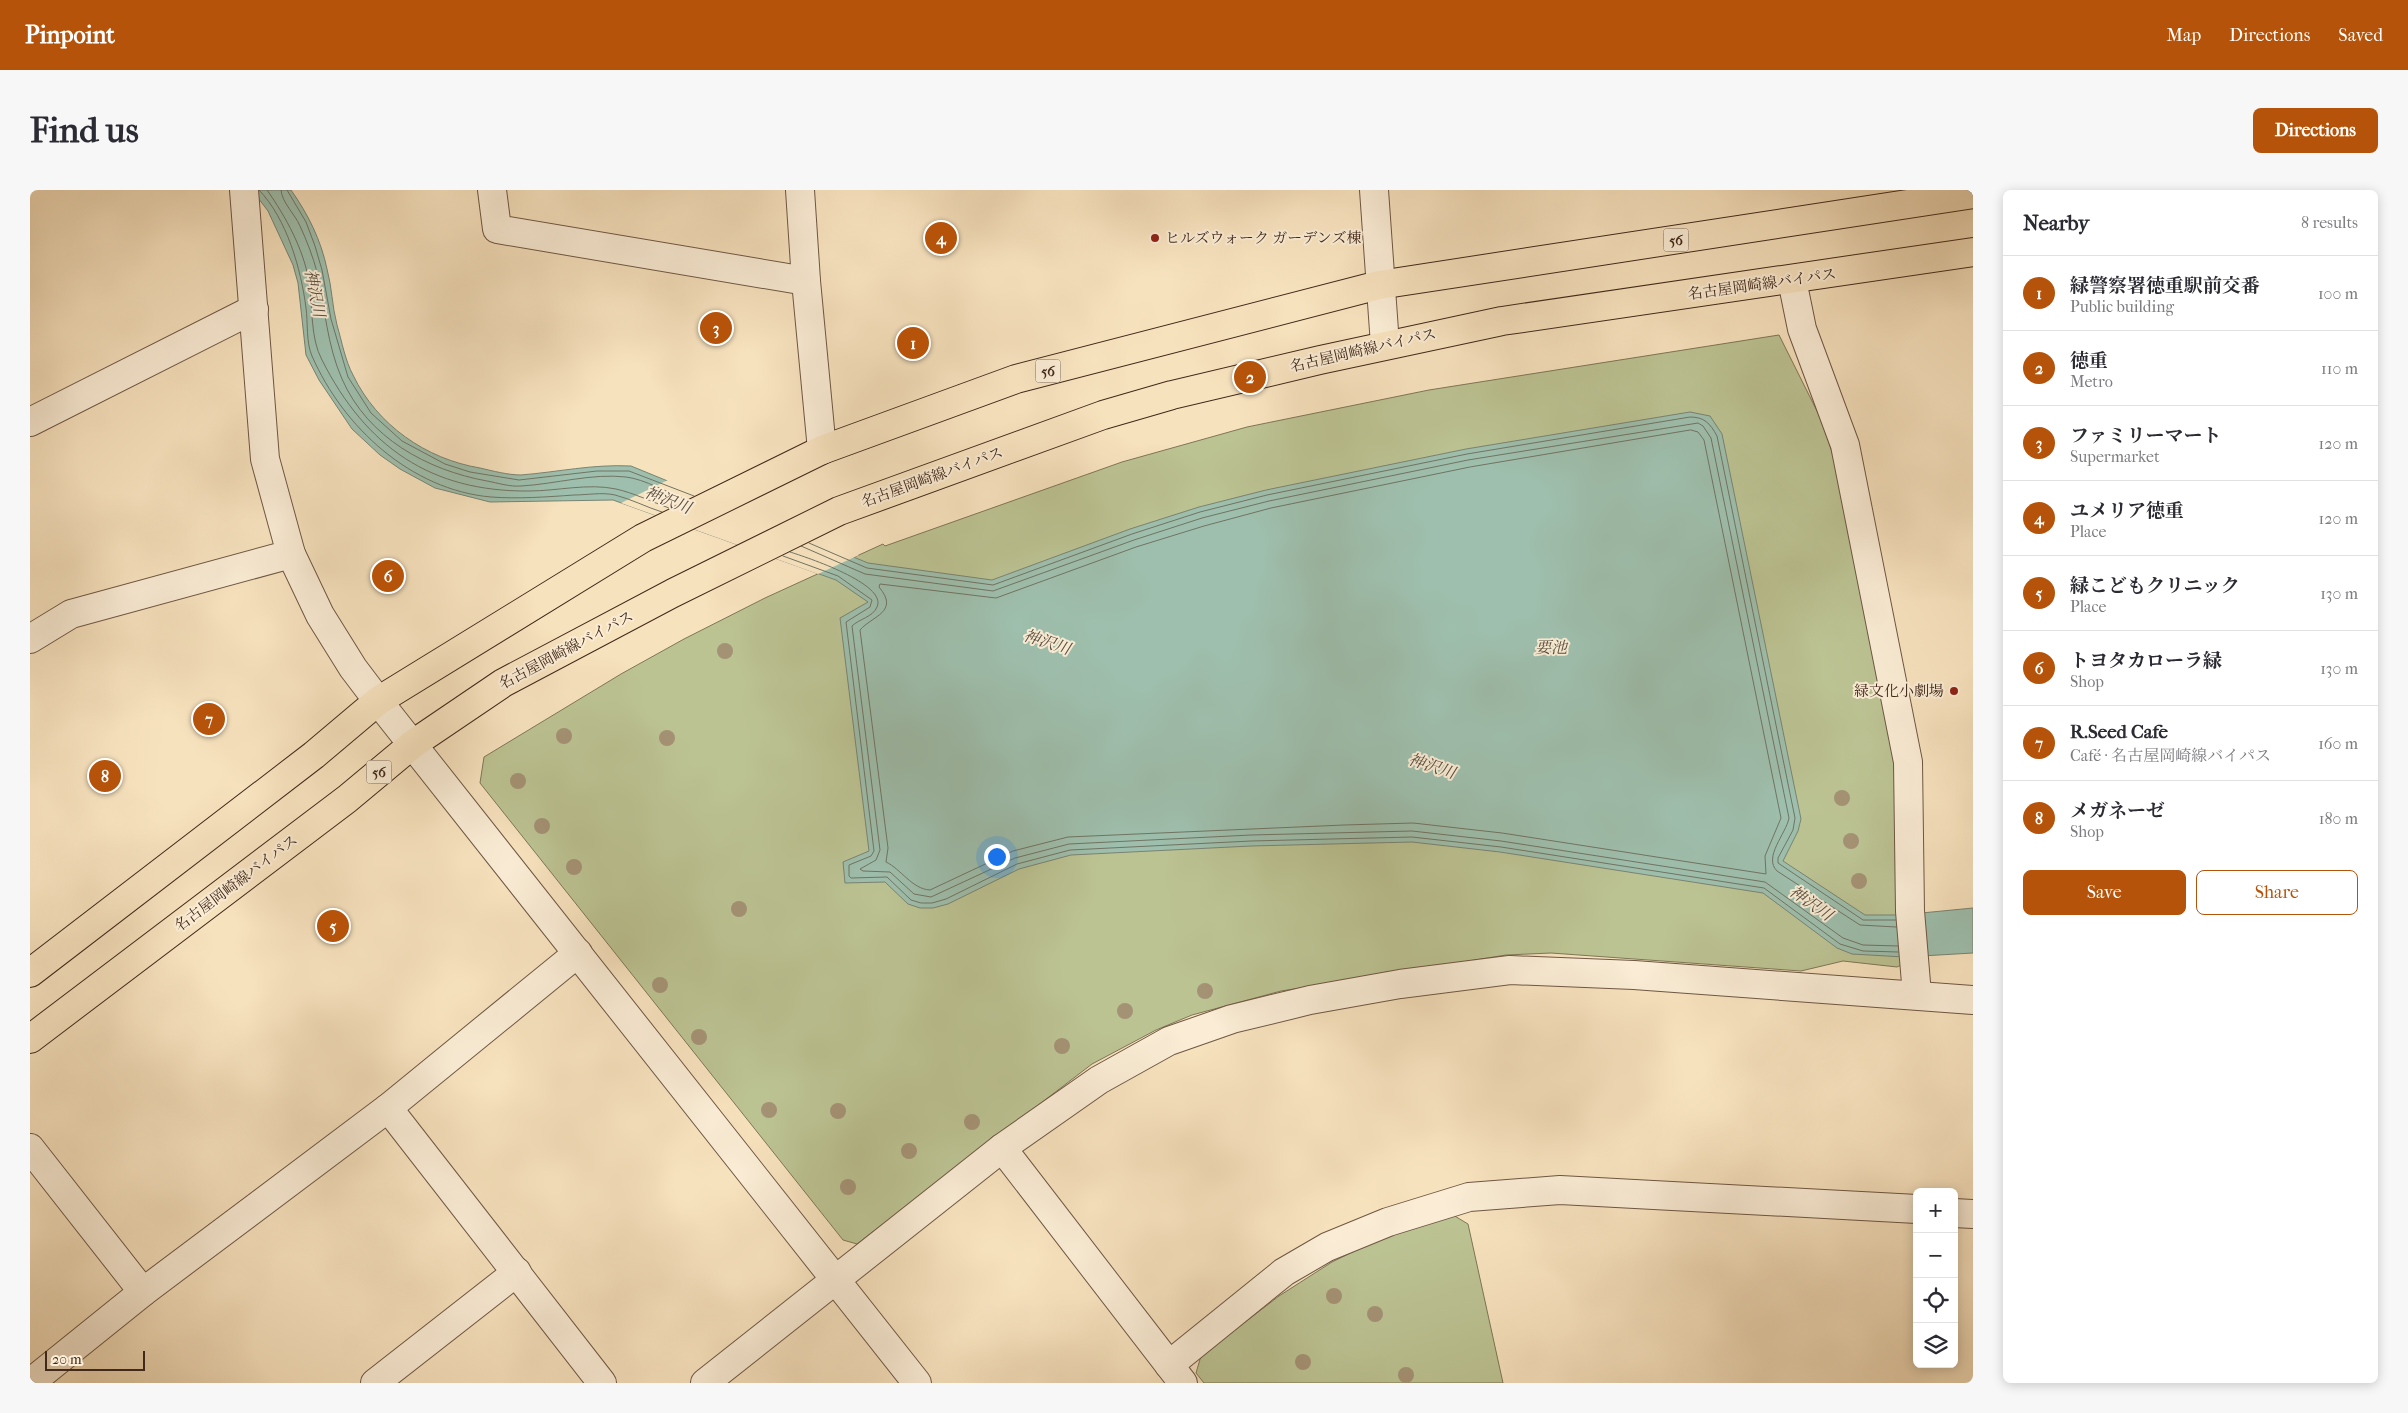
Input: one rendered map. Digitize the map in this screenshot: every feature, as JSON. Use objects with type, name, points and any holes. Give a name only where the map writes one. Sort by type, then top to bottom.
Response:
[{"type":"main road","name":"56","points":[[30,973],[314,755],[378,700],[635,543],[822,450],[1016,379],[1379,285],[1973,194]]},
{"type":"main road","name":"名古屋岡崎線バイパス","points":[[30,1039],[346,799],[413,744],[503,683],[673,593],[838,511],[1103,415],[1172,395],[1385,345],[1502,321],[1973,252]]},
{"type":"street","points":[[244,190],[265,458],[291,554],[320,615],[353,668],[916,1383]]},
{"type":"street","points":[[492,190],[497,229],[806,281]]},
{"type":"street","points":[[800,190],[806,281],[822,450]]},
{"type":"street","points":[[1374,190],[1379,285],[1385,345]]},
{"type":"street","points":[[1792,280],[1802,329],[1845,445],[1908,762],[1910,911],[1917,995]]},
{"type":"street","points":[[30,422],[254,309]]},
{"type":"street","points":[[30,639],[71,614],[291,554]]},
{"type":"street","points":[[39,1380],[142,1292],[388,1108],[578,953]]},
{"type":"street","points":[[705,1383],[1002,1148],[1098,1080],[1169,1041],[1232,1020],[1310,1000],[1400,984],[1510,970],[1634,974],[1973,1000]]},
{"type":"street","points":[[388,1108],[602,1383]]},
{"type":"street","points":[[30,1148],[142,1292]]},
{"type":"street","points":[[1002,1148],[1176,1374],[1284,1272],[1327,1247],[1388,1222],[1469,1197],[1560,1190],[1913,1209]]},
{"type":"street","points":[[1958,1212],[1973,1214]]},
{"type":"street","points":[[375,1383],[517,1272]]},
{"type":"shaded area","points":[[1779,335],[1823,423],[1834,459],[1895,767],[1908,962],[1897,967],[1843,961],[1801,971],[1551,953],[1506,955],[1281,991],[1192,1015],[1156,1030],[1092,1064],[857,1244],[843,1240],[480,783],[484,757],[621,674],[684,639],[765,598],[883,544],[885,546],[1122,462],[1247,427],[1429,390]]},
{"type":"shaded area","points":[[1453,1215],[1468,1224],[1503,1383],[1204,1383],[1196,1373],[1201,1356],[1279,1296],[1332,1262],[1381,1238]]},
{"type":"water","name":"要池","points":[[252,190],[291,190],[297,199],[313,228],[321,248],[329,276],[337,325],[353,375],[363,393],[389,424],[422,448],[460,463],[516,475],[589,467],[631,466],[868,563],[992,580],[1130,529],[1199,507],[1266,490],[1466,449],[1690,412],[1710,416],[1722,434],[1801,819],[1798,831],[1783,861],[1865,915],[1901,915],[1973,908],[1973,953],[1904,957],[1852,954],[1837,948],[1763,893],[1500,852],[1412,842],[1251,846],[1071,855],[1019,869],[948,904],[933,908],[920,908],[908,904],[885,882],[845,883],[843,862],[869,851],[840,618],[868,602],[836,580],[613,500],[490,502],[435,488],[400,469],[380,455],[352,429],[319,380],[306,355],[298,283],[293,265],[268,211]]},
{"type":"pier","points":[[670,479],[859,555],[818,574],[621,503]]},
{"type":"place","name":"ユメリア徳重","points":[[941,238]]},
{"type":"place","name":"ヒルズウォーク ガーデンズ棟","points":[[1155,238]]},
{"type":"place","name":"ファミリーマート","points":[[716,328]]},
{"type":"place","name":"緑警察署徳重駅前交番","points":[[913,343]]},
{"type":"place","name":"徳重","points":[[1250,377]]},
{"type":"place","name":"トヨタカローラ緑","points":[[388,576]]},
{"type":"place","name":"緑文化小劇場","points":[[1954,691]]},
{"type":"place","name":"R.Seed Cafe","points":[[209,719]]},
{"type":"place","name":"メガネーゼ","points":[[105,776]]},
{"type":"place","name":"緑こどもクリニック","points":[[333,926]]},
{"type":"water label","name":"神沢川","points":[[315,293]]},
{"type":"water label","name":"神沢川","points":[[668,500]]},
{"type":"water label","name":"神沢川","points":[[1047,642]]},
{"type":"water label","name":"神沢川","points":[[1432,766]]},
{"type":"water label","name":"神沢川","points":[[1811,903]]}]
